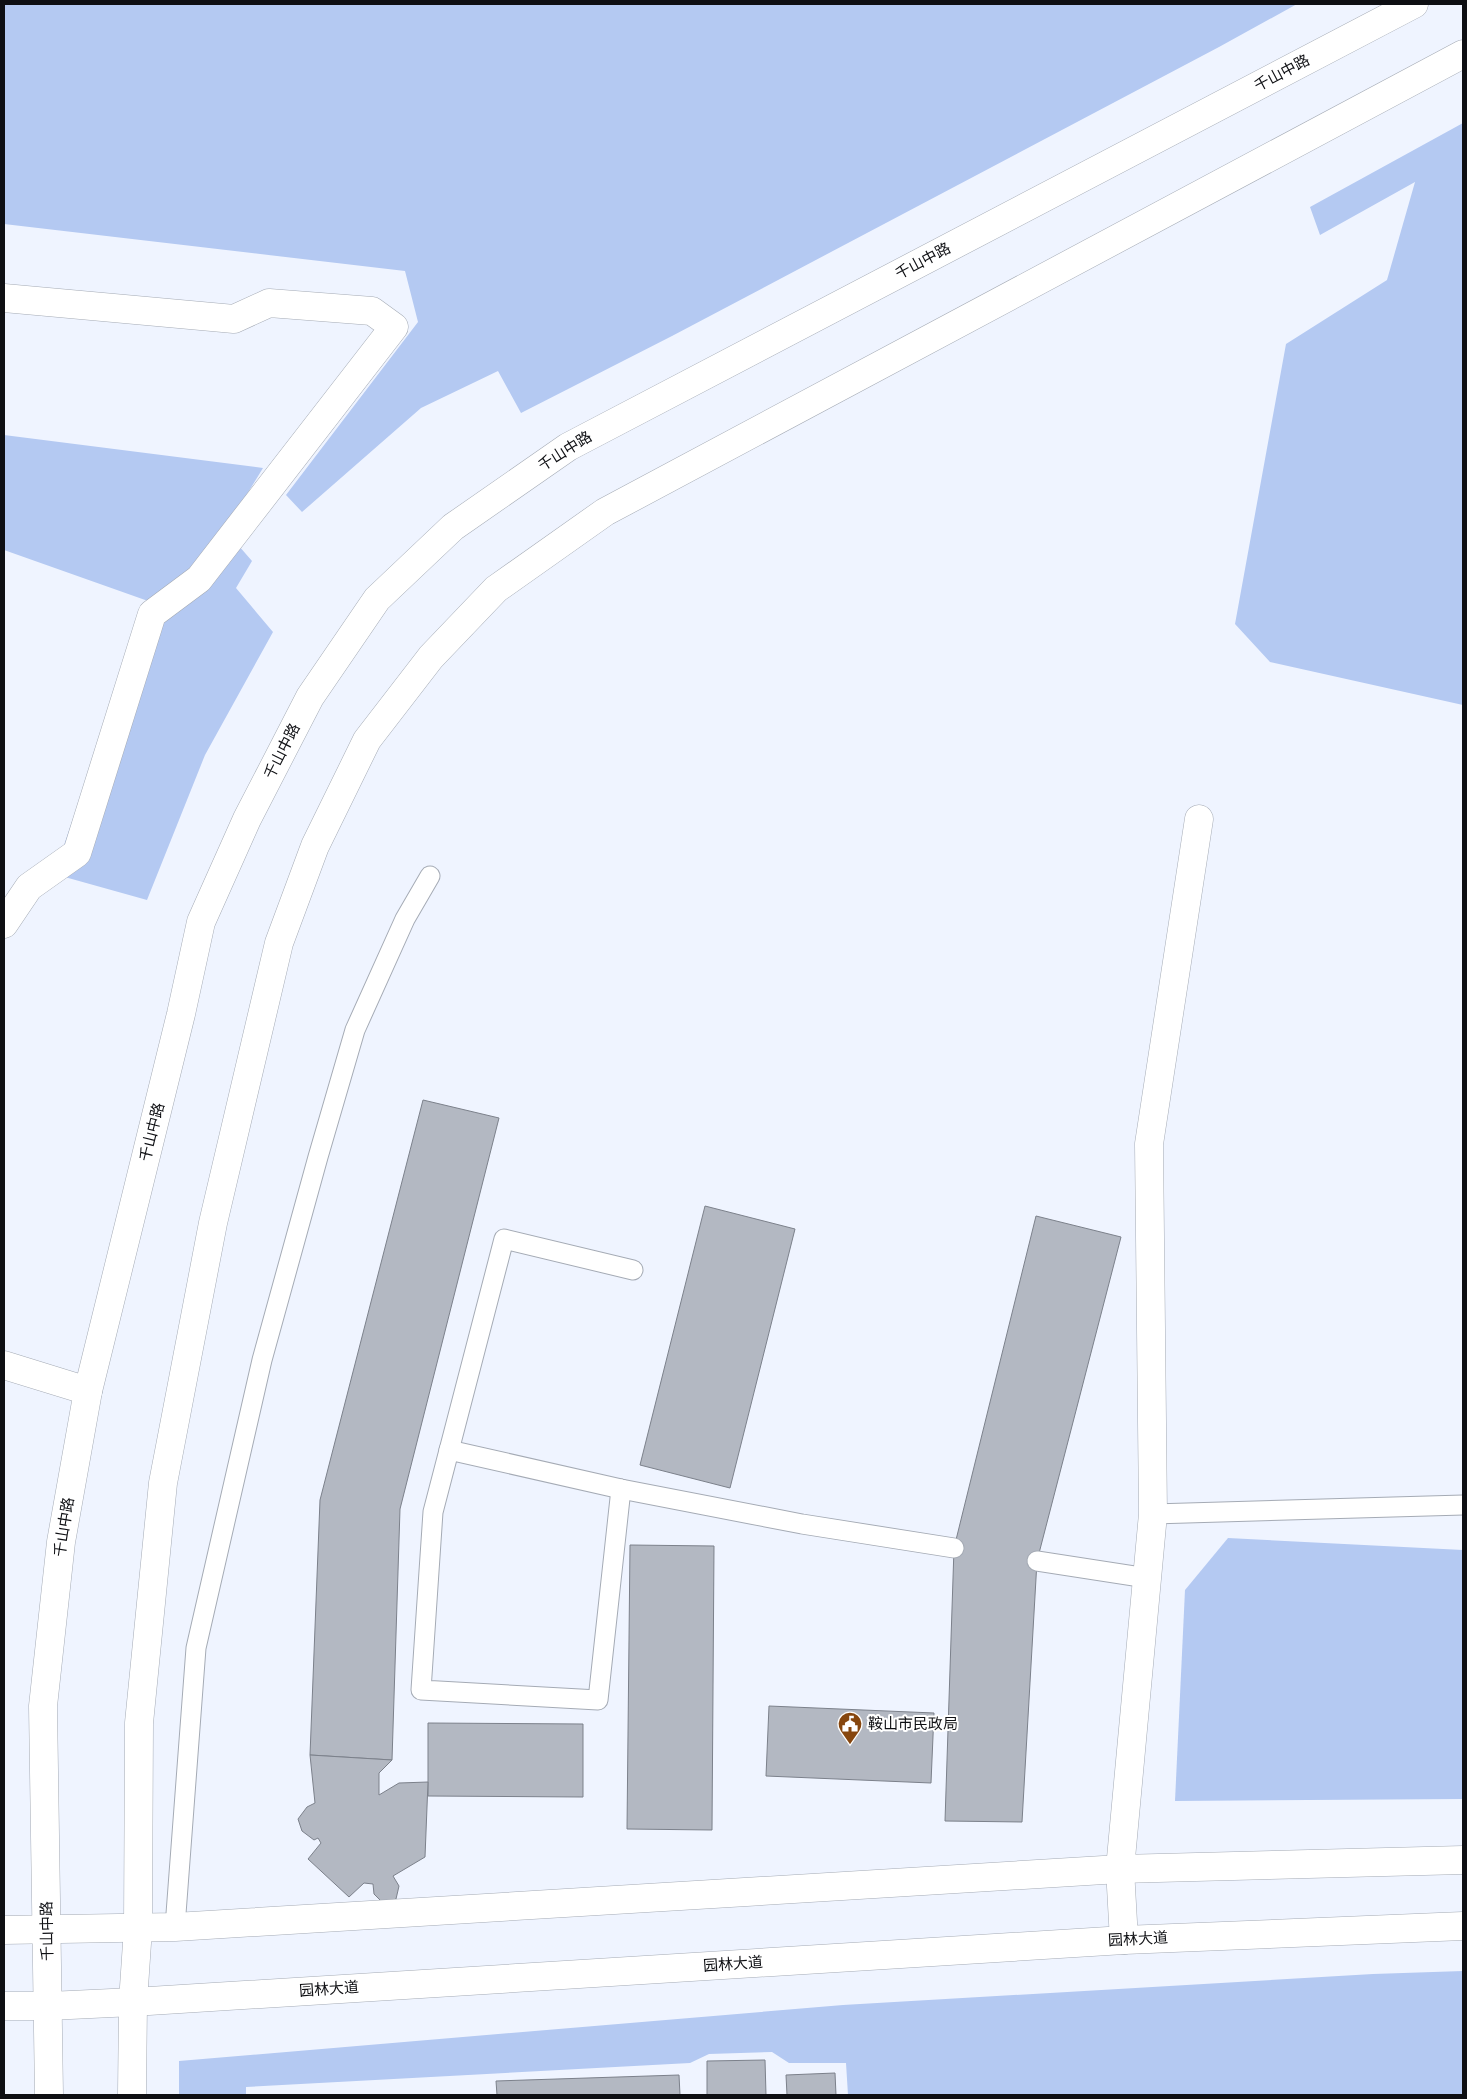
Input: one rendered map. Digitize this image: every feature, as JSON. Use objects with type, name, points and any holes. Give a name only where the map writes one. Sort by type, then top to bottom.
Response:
[{"type":"main road","name":"千山中路","points":[[49,2095],[48,1929],[43,1706],[61,1542],[88,1391],[181,1014],[201,922],[247,819],[310,697],[377,599],[453,527],[568,447],[1414,4]]},
{"type":"main road","points":[[132,2095],[133,2002],[138,1928],[139,1724],[163,1483],[211,1233],[279,943],[315,846],[367,740],[431,657],[496,589],[605,512],[1463,54]]},
{"type":"main road","points":[[4,298],[234,319],[269,303],[372,311],[394,327],[199,579],[152,614],[77,852],[30,887],[4,924]]},
{"type":"main road","points":[[1124,1940],[1120,1869],[1152,1514],[1149,1144],[1199,819]]},
{"type":"main road","points":[[4,1365],[88,1391]]},
{"type":"main road","points":[[4,1930],[175,1927],[1120,1869],[1463,1860]]},
{"type":"main road","name":"园林大道","points":[[4,2006],[133,2002],[1124,1940],[1463,1926]]},
{"type":"lane","points":[[175,1927],[196,1648],[262,1360],[318,1157],[356,1030],[405,918],[430,876]]},
{"type":"lane","points":[[621,1490],[598,1700],[421,1690],[433,1512],[504,1239],[633,1270]]},
{"type":"lane","points":[[449,1450],[621,1490],[811,1525],[954,1548]]},
{"type":"lane","points":[[1152,1514],[1463,1505]]},
{"type":"lane","points":[[1037,1561],[1147,1578]]},
{"type":"shaded area","points":[[4,4],[1297,4],[672,336],[521,413],[498,371],[421,408],[302,512],[286,495],[418,322],[405,271],[4,224]]},
{"type":"shaded area","points":[[1463,123],[1463,705],[1270,662],[1235,624],[1286,344],[1387,280],[1415,182],[1320,235],[1310,207]]},
{"type":"shaded area","points":[[4,435],[263,468],[225,530],[252,561],[236,588],[273,632],[205,755],[147,900],[54,874],[148,601],[4,550]]},
{"type":"shaded area","points":[[1228,1538],[1463,1550],[1463,1799],[1175,1801],[1185,1590]]},
{"type":"shaded area","points":[[1463,1971],[1463,2095],[848,2095],[846,2063],[789,2063],[772,2052],[709,2054],[690,2063],[246,2087],[246,2095],[179,2095],[179,2061],[843,2005],[1373,1974]]},
{"type":"building","points":[[423,1100],[499,1118],[400,1509],[392,1760],[310,1755],[320,1500]]},
{"type":"building","points":[[705,1206],[795,1229],[730,1488],[640,1465]]},
{"type":"building","points":[[1036,1216],[1121,1237],[1037,1561],[1022,1822],[945,1821],[954,1548]]},
{"type":"building","points":[[630,1545],[714,1546],[712,1830],[627,1829]]},
{"type":"building","name":"鞍山市民政局","points":[[769,1706],[934,1713],[931,1783],[766,1776]]},
{"type":"building","points":[[428,1723],[583,1724],[583,1797],[428,1796]]},
{"type":"building","points":[[310,1755],[392,1760],[379,1773],[379,1795],[399,1783],[428,1782],[425,1857],[393,1876],[399,1886],[396,1899],[383,1903],[374,1894],[373,1884],[364,1883],[349,1897],[308,1859],[321,1843],[318,1838],[314,1840],[302,1831],[298,1819],[307,1807],[315,1803]]},
{"type":"building","points":[[765,2060],[766,2095],[707,2095],[707,2061]]},
{"type":"building","points":[[835,2073],[836,2095],[787,2095],[786,2075]]},
{"type":"building","points":[[679,2075],[680,2095],[497,2095],[496,2081]]},
{"type":"place","name":"鞍山市民政局","points":[[850,1745]]}]
